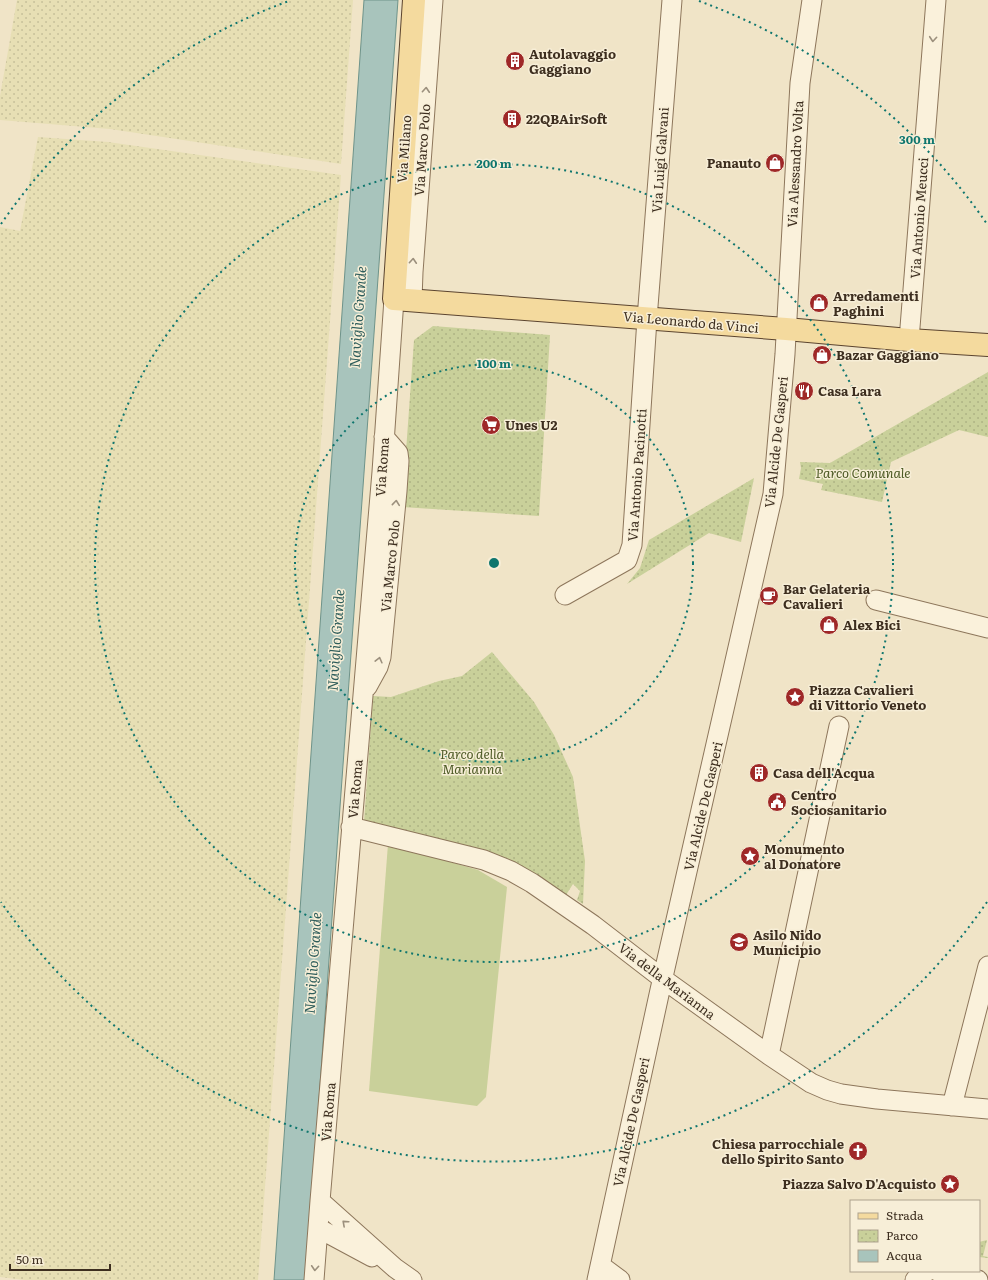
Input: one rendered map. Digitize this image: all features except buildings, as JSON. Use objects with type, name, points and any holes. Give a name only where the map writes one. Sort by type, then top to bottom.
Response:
[{"type":"main road","name":"Via Milano","points":[[403,299],[414,0]]},
{"type":"main road","name":"Via Leonardo da Vinci","points":[[403,299],[988,345]]},
{"type":"street","name":"Via Marco Polo","points":[[403,299],[415,231],[432,0]]},
{"type":"street","name":"Via Luigi Galvani","points":[[648,319],[672,0]]},
{"type":"street","name":"Via Alessandro Volta","points":[[786,329],[800,83],[812,0]]},
{"type":"street","name":"Via Antonio Meucci","points":[[910,340],[936,0]]},
{"type":"street","name":"Via Roma","points":[[384,438],[403,299]]},
{"type":"street","name":"Via Antonio Pacinotti","points":[[565,595],[627,560],[632,545],[648,319]]},
{"type":"street","name":"Via Alcide De Gasperi","points":[[599,1273],[663,979],[773,494],[786,329]]},
{"type":"street","name":"Via Marco Polo","points":[[363,695],[378,667],[381,657],[397,491],[399,461],[398,453],[384,438]]},
{"type":"street","points":[[876,600],[988,628]]},
{"type":"street","name":"Via Roma","points":[[314,1280],[363,695]]},
{"type":"street","points":[[768,1055],[839,726]]},
{"type":"street","name":"Via della Marianna","points":[[351,827],[497,864],[532,884],[587,921],[663,979],[768,1055],[812,1083],[827,1090],[841,1094],[988,1109]]},
{"type":"street","points":[[952,1106],[988,966]]},
{"type":"street","points":[[320,1200],[395,1268],[412,1280]]},
{"type":"street","points":[[318,1228],[395,1268]]},
{"type":"street","points":[[599,1273],[620,1280]]},
{"type":"street","points":[[925,1274],[978,1280]]},
{"type":"shaded area","points":[[17,0],[353,0],[341,164],[110,129],[0,120],[0,96]]},
{"type":"shaded area","points":[[38,137],[108,142],[341,175],[258,1280],[25,1280],[0,1277],[0,227],[20,231]]},
{"type":"green space","points":[[433,326],[550,335],[539,516],[402,507],[414,340]]},
{"type":"green space","name":"Parco Comunale","points":[[988,372],[988,437],[959,430],[891,462],[882,502],[821,490],[823,484],[799,479],[801,468],[800,462],[830,463]]},
{"type":"green space","points":[[754,478],[741,542],[709,533],[627,584],[640,568],[649,540]]},
{"type":"green space","name":"Parco della Marianna","points":[[492,652],[534,702],[554,735],[573,777],[585,861],[583,904],[577,900],[580,891],[573,884],[566,895],[364,822],[373,696],[391,697],[439,681],[462,676]]},
{"type":"green space","points":[[388,844],[478,870],[507,887],[486,1097],[477,1106],[369,1091]]},
{"type":"green space","points":[[987,1240],[983,1256],[988,1258],[980,1257],[980,1242]]},
{"type":"water","name":"Naviglio Grande","points":[[364,0],[398,0],[306,1280],[274,1280]]},
{"type":"place","name":"Autolavaggio Gaggiano","points":[[515,61]]},
{"type":"place","name":"22QBAirSoft","points":[[512,119]]},
{"type":"place","name":"Panauto","points":[[775,163]]},
{"type":"place","name":"Arredamenti Paghini","points":[[819,303]]},
{"type":"place","name":"Bazar Gaggiano","points":[[822,355]]},
{"type":"place","name":"Casa Lara","points":[[804,391]]},
{"type":"place","name":"Unes U2","points":[[491,425]]},
{"type":"place","name":"Bar Gelateria Cavalieri","points":[[769,596]]},
{"type":"place","name":"Alex Bici","points":[[829,625]]},
{"type":"place","name":"Piazza Cavalieri di Vittorio Veneto","points":[[795,697]]},
{"type":"place","name":"Casa dell'Acqua","points":[[759,773]]},
{"type":"place","name":"Centro Sociosanitario","points":[[777,802]]},
{"type":"place","name":"Monumento al Donatore","points":[[750,856]]},
{"type":"place","name":"Asilo Nido Municipio","points":[[739,942]]},
{"type":"place","name":"Chiesa parrocchiale dello Spirito Santo","points":[[858,1151]]},
{"type":"place","name":"Piazza Salvo D'Acquisto","points":[[950,1184]]}]
